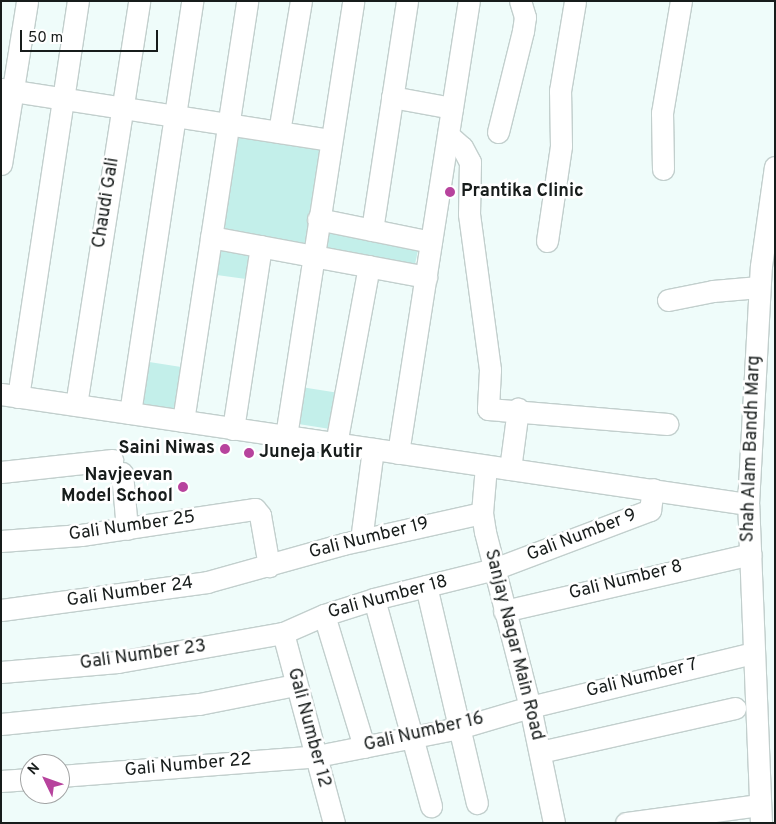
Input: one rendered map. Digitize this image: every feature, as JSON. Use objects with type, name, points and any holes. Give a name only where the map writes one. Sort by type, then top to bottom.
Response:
[{"type":"street","points":[[1,164],[7,90],[27,1]]},
{"type":"street","points":[[78,1],[63,99],[7,400],[42,400],[748,504]]},
{"type":"street","name":"Chaudi Gali","points":[[76,405],[138,1]]},
{"type":"street","points":[[130,413],[192,1]]},
{"type":"street","points":[[184,421],[247,1]]},
{"type":"street","points":[[279,132],[300,1]]},
{"type":"street","points":[[286,436],[353,1]]},
{"type":"street","points":[[372,230],[407,1]]},
{"type":"street","points":[[398,453],[468,1]]},
{"type":"street","points":[[498,132],[523,31],[525,17],[520,1]]},
{"type":"street","points":[[547,241],[561,146],[560,91],[575,1]]},
{"type":"street","points":[[663,169],[662,113],[681,1]]},
{"type":"street","points":[[7,90],[331,140]]},
{"type":"street","points":[[392,98],[452,108]]},
{"type":"street","points":[[448,135],[462,147],[470,162],[469,214],[490,370],[488,409],[518,410],[667,424]]},
{"type":"street","name":"Shah Alam Bandh Marg","points":[[760,814],[748,504],[775,167]]},
{"type":"street","points":[[318,219],[431,242]]},
{"type":"street","points":[[211,237],[426,277]]},
{"type":"street","points":[[233,428],[261,246]]},
{"type":"street","points":[[336,444],[369,266]]},
{"type":"street","points":[[668,300],[713,291],[765,274]]},
{"type":"street","points":[[510,469],[518,410]]},
{"type":"street","points":[[361,540],[373,449]]},
{"type":"street","name":"Sanjay Nagar Main Road","points":[[486,466],[482,513],[504,611],[530,707],[554,823]]},
{"type":"street","points":[[1,472],[117,467],[127,528]]},
{"type":"street","name":"Gali Number 9","points":[[494,569],[650,510],[653,489]]},
{"type":"street","name":"Gali Number 25","points":[[1,541],[127,528],[255,509],[260,515],[263,568]]},
{"type":"street","name":"Gali Number 19","points":[[263,568],[361,540],[482,513]]},
{"type":"street","name":"Gali Number 8","points":[[504,611],[750,554]]},
{"type":"street","name":"Gali Number 24","points":[[1,610],[207,582],[263,568]]},
{"type":"street","name":"Gali Number 18","points":[[283,633],[324,614],[374,599],[494,569]]},
{"type":"street","points":[[426,586],[476,803]]},
{"type":"street","points":[[374,599],[431,806]]},
{"type":"street","points":[[324,614],[364,747]]},
{"type":"street","name":"Gali Number 23","points":[[1,672],[118,662],[283,633]]},
{"type":"street","name":"Gali Number 12","points":[[283,633],[295,685],[317,756],[334,823]]},
{"type":"street","name":"Gali Number 7","points":[[530,707],[754,653]]},
{"type":"street","points":[[1,724],[199,704],[295,685]]},
{"type":"street","name":"Gali Number 16","points":[[317,756],[459,728],[530,707]]},
{"type":"street","points":[[540,752],[735,708]]},
{"type":"street","name":"Gali Number 22","points":[[70,775],[317,756]]},
{"type":"street","points":[[1,781],[20,780]]},
{"type":"street","points":[[626,823],[760,814]]},
{"type":"shaded area","points":[[236,136],[321,148],[308,245],[222,233]]},
{"type":"shaded area","points":[[324,226],[419,246],[414,271],[319,250]]},
{"type":"shaded area","points":[[219,246],[254,251],[250,280],[215,275]]},
{"type":"shaded area","points":[[143,361],[187,368],[180,415],[135,408]]},
{"type":"shaded area","points":[[301,387],[338,393],[332,429],[295,424]]},
{"type":"place","name":"Prantika Clinic","points":[[450,192]]},
{"type":"place","name":"Saini Niwas","points":[[225,449]]},
{"type":"place","name":"Juneja Kutir","points":[[249,453]]},
{"type":"place","name":"Navjeevan Model School","points":[[183,487]]}]
